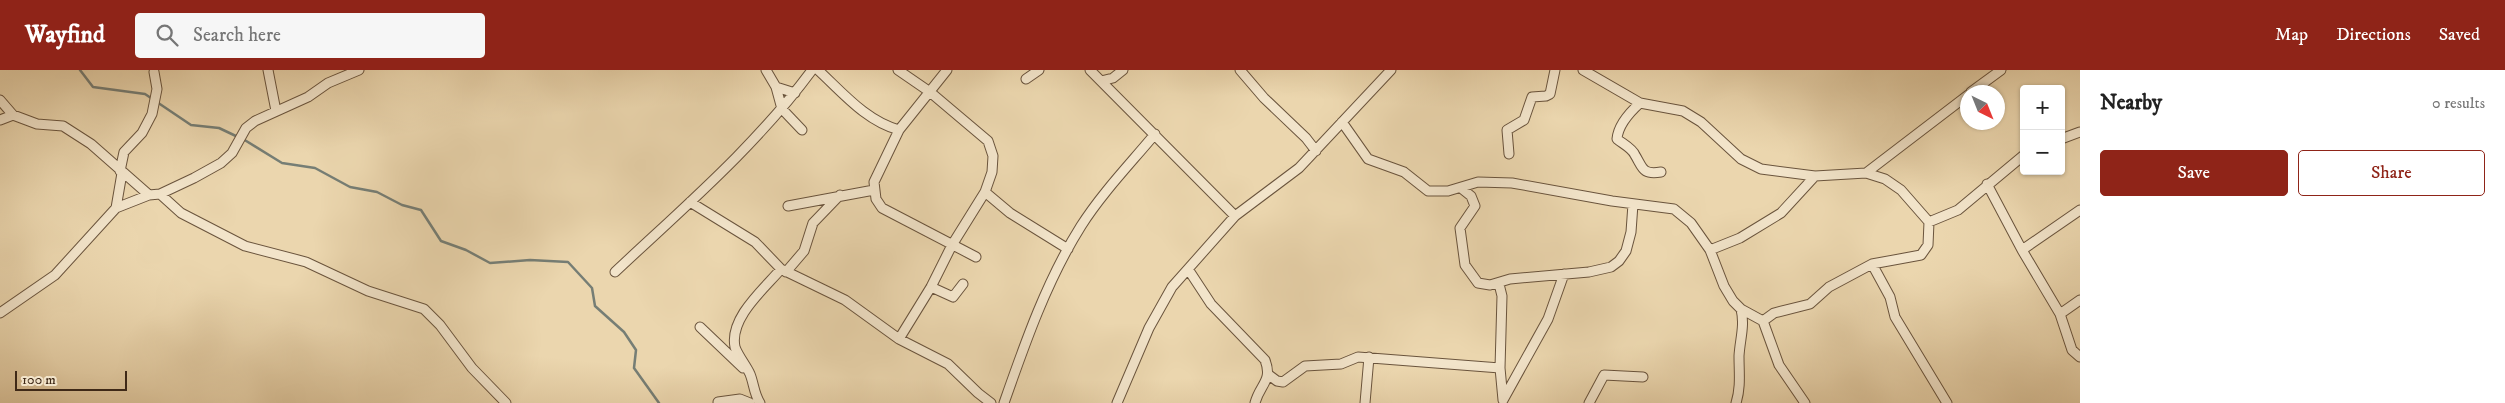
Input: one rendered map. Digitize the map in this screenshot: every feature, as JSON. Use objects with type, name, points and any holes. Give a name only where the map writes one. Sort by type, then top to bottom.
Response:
[{"type":"street","points":[[766,70],[776,87],[782,109],[802,130]]},
{"type":"street","points":[[615,272],[690,202],[782,109],[812,70]]},
{"type":"street","points":[[818,70],[856,106],[882,125],[899,130]]},
{"type":"street","points":[[898,70],[930,92],[990,145],[993,164],[985,192],[952,245],[932,287],[899,339]]},
{"type":"street","points":[[947,70],[899,130],[874,182],[874,190],[882,208],[976,257]]},
{"type":"street","points":[[1026,79],[1039,70]]},
{"type":"street","points":[[1090,70],[1234,216]]},
{"type":"street","points":[[1101,81],[1113,78],[1123,70]]},
{"type":"street","points":[[1240,70],[1264,98],[1306,138],[1316,151]]},
{"type":"street","points":[[1118,403],[1148,328],[1172,287],[1234,216],[1286,178],[1316,151],[1391,70]]},
{"type":"street","points":[[1509,154],[1507,130],[1524,120],[1532,97],[1550,94],[1556,70]]},
{"type":"street","points":[[1583,70],[1640,103],[1683,111],[1695,118],[1741,159],[1752,165],[1774,172],[1815,176],[1866,173],[1885,179],[1901,190],[1929,222],[1928,245],[1921,255],[1872,264],[1829,287],[1810,304],[1774,313],[1762,321]]},
{"type":"street","points":[[1981,85],[2001,70]]},
{"type":"street","points":[[0,313],[55,275],[116,208],[149,195],[160,194],[221,163],[232,153],[246,128],[255,121],[308,97],[352,71]]},
{"type":"street","points":[[116,208],[124,152],[142,133],[152,114],[157,89],[154,72]]},
{"type":"street","points":[[266,72],[276,111]]},
{"type":"street","points":[[776,87],[795,93]]},
{"type":"street","points":[[0,100],[13,115],[38,124],[63,126],[91,144],[149,195]]},
{"type":"street","points":[[1866,173],[1960,101]]},
{"type":"street","points":[[1640,103],[1622,124],[1617,139],[1632,150],[1639,166],[1644,171],[1653,174],[1661,172]]},
{"type":"street","points":[[0,120],[13,115]]},
{"type":"street","points":[[1342,122],[1362,153],[1373,162],[1404,172],[1428,192],[1439,193],[1478,182],[1512,183],[1633,204],[1674,209],[1691,223],[1710,250],[1728,294],[1741,309],[1762,321],[1779,365],[1804,403]]},
{"type":"street","points":[[2065,138],[2080,132]]},
{"type":"street","points":[[1004,403],[1031,328],[1068,249],[1082,225],[1154,134]]},
{"type":"street","points":[[1929,222],[1958,210],[2020,158]]},
{"type":"street","points":[[1710,250],[1740,238],[1781,213],[1815,176]]},
{"type":"street","points":[[1987,184],[2022,250],[2060,314],[2072,350],[2080,357]]},
{"type":"street","points":[[1461,188],[1471,196],[1474,206],[1460,228],[1465,265],[1478,283],[1490,285],[1499,284],[1510,279],[1612,267],[1626,251],[1631,232],[1633,204]]},
{"type":"street","points":[[788,206],[874,190]]},
{"type":"street","points":[[985,192],[1010,213],[1068,249]]},
{"type":"street","points":[[160,194],[181,213],[245,246],[306,262],[368,291],[424,309],[440,325],[472,368],[506,403]]},
{"type":"street","points":[[760,403],[750,375],[736,349],[734,338],[737,327],[748,309],[783,270],[804,251],[813,224],[840,195]]},
{"type":"street","points":[[690,202],[755,242],[783,270],[845,300],[899,339],[948,364],[991,403]]},
{"type":"street","points":[[2022,250],[2080,210]]},
{"type":"street","points":[[1872,264],[1890,297],[1896,317],[1947,403]]},
{"type":"street","points":[[1188,269],[1210,304],[1259,352],[1265,360],[1269,374],[1277,381],[1283,382],[1305,366],[1335,365],[1358,357],[1500,368]]},
{"type":"street","points":[[1503,402],[1548,319],[1564,274]]},
{"type":"street","points":[[932,287],[953,297],[963,284]]},
{"type":"street","points":[[1499,284],[1502,296],[1503,330],[1500,368],[1503,402]]},
{"type":"street","points":[[2060,314],[2080,300]]},
{"type":"street","points":[[1736,403],[1740,386],[1739,355],[1743,319],[1741,309]]},
{"type":"street","points":[[700,327],[750,375]]},
{"type":"street","points":[[1365,403],[1369,357]]},
{"type":"street","points":[[1255,403],[1269,374]]},
{"type":"street","points":[[1589,403],[1604,375],[1643,377]]},
{"type":"street","points":[[718,402],[740,400],[750,403]]},
{"type":"waterway","points":[[80,70],[93,87],[145,94],[191,125],[219,128],[238,137]]},
{"type":"waterway","points":[[243,139],[282,163],[315,168],[350,187],[377,192],[402,205],[421,210],[441,241],[466,250],[490,263],[530,260],[568,262],[592,288],[595,306],[624,332],[636,350],[634,368],[659,403]]}]
